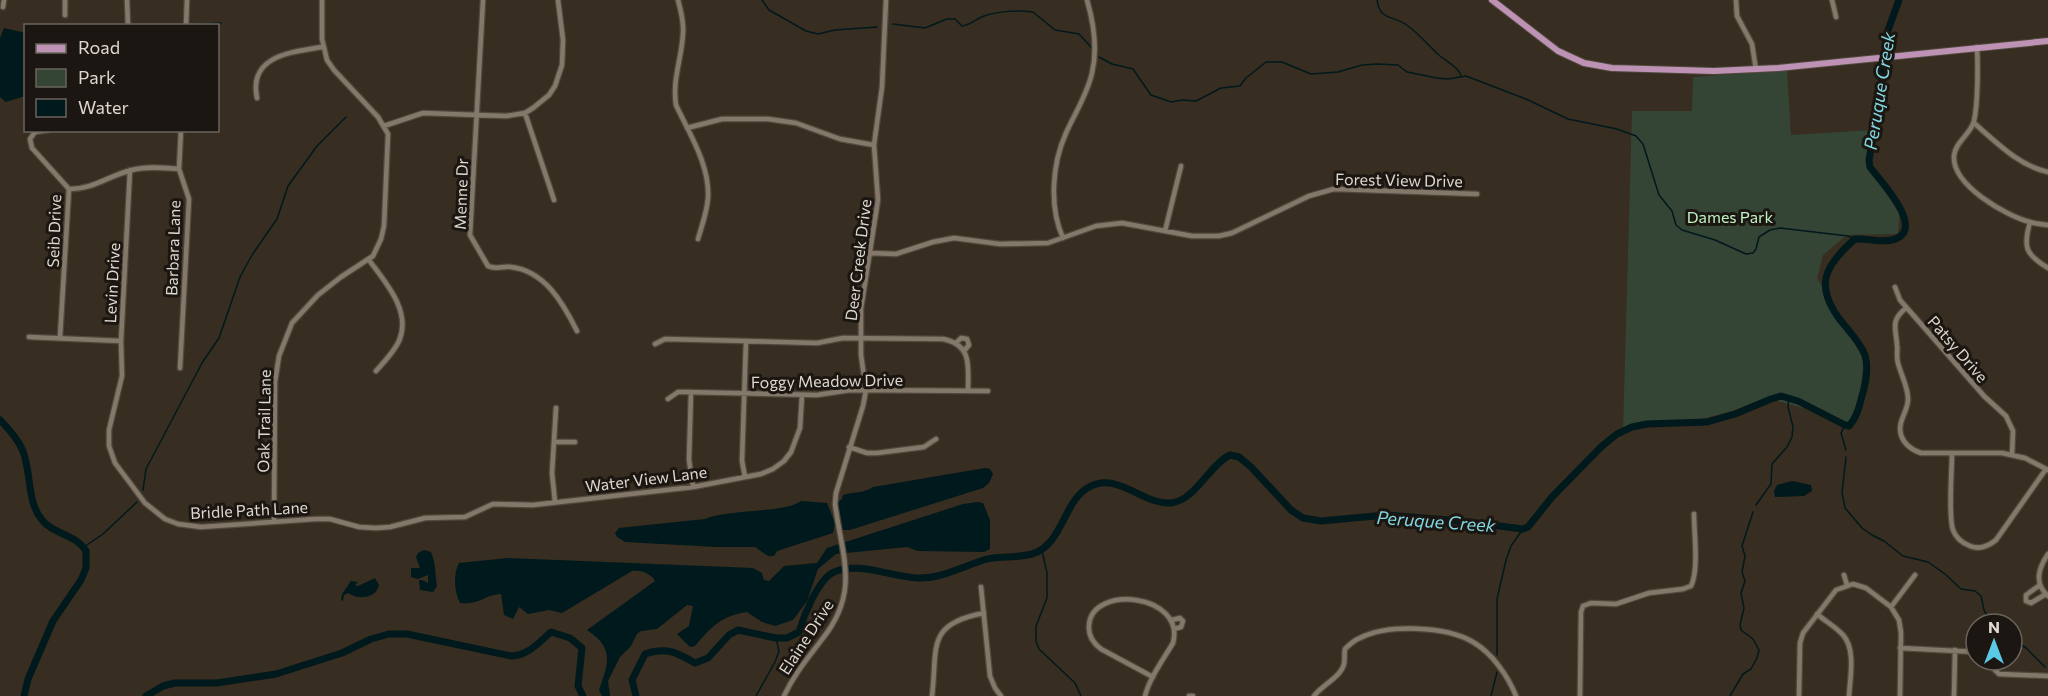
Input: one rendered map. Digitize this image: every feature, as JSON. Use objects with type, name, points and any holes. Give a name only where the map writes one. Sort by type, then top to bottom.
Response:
[{"type":"main road","points":[[1496,1],[1558,51],[1584,63],[1612,68],[1756,70],[2048,41]]},
{"type":"street","points":[[3,7],[4,0]]},
{"type":"street","points":[[65,0],[65,15]]},
{"type":"street","points":[[127,0],[128,24]]},
{"type":"street","points":[[186,24],[187,0]]},
{"type":"street","points":[[322,0],[322,47],[334,70],[363,100],[388,134],[384,226],[376,251],[369,260],[398,302],[402,320],[399,340],[376,372]]},
{"type":"street","name":"Menne Dr","points":[[483,0],[470,235],[488,266],[511,267],[540,278],[560,301],[577,331]]},
{"type":"street","points":[[384,126],[423,113],[506,116],[525,113],[549,95],[560,76],[563,51],[558,0]]},
{"type":"street","points":[[678,0],[683,32],[674,88],[676,105],[701,160],[708,185],[708,198],[698,239]]},
{"type":"street","name":"Deer Creek Drive","points":[[837,484],[863,406],[866,390],[861,355],[861,309],[879,193],[874,145],[882,87],[886,0]]},
{"type":"street","points":[[1063,238],[1055,209],[1055,173],[1065,136],[1092,75],[1095,55],[1093,19],[1087,0]]},
{"type":"street","points":[[1736,0],[1737,16],[1752,44],[1756,70]]},
{"type":"street","points":[[1832,0],[1836,17]]},
{"type":"street","points":[[257,98],[257,78],[275,57],[285,53],[322,47]]},
{"type":"street","points":[[1977,47],[1974,123],[1954,152],[1955,168],[1958,174],[1992,204],[2006,213],[2030,222],[2048,225]]},
{"type":"street","points":[[525,113],[554,200]]},
{"type":"street","points":[[687,128],[710,120],[768,119],[796,123],[840,139],[874,145]]},
{"type":"street","points":[[1974,123],[2012,154],[2048,172]]},
{"type":"street","name":"Seib Drive","points":[[35,132],[30,139],[33,148],[69,189],[60,337]]},
{"type":"street","name":"Barbara Lane","points":[[180,368],[189,199],[179,169],[181,132]]},
{"type":"street","points":[[1165,231],[1181,166]]},
{"type":"street","points":[[69,189],[89,187],[130,170],[179,169]]},
{"type":"street","name":"Levin Drive","points":[[118,398],[122,376],[121,341],[130,170]]},
{"type":"street","name":"Forest View Drive","points":[[870,253],[896,254],[954,238],[986,243],[1048,243],[1096,226],[1114,223],[1135,224],[1207,237],[1226,235],[1309,196],[1334,189],[1477,194]]},
{"type":"street","points":[[2030,222],[2025,239],[2026,249],[2048,268]]},
{"type":"street","name":"Oak Trail Lane","points":[[274,522],[275,382],[279,356],[292,323],[298,316],[318,295],[341,277],[369,260]]},
{"type":"street","name":"Patsy Drive","points":[[1895,287],[1906,308],[2009,421],[2013,432],[2012,455]]},
{"type":"street","points":[[1906,308],[1896,319],[1894,330],[1897,360],[1908,398],[1900,426],[1902,438],[1908,445],[1917,451],[2012,455],[2025,458],[2047,469],[1996,540],[1987,546],[1975,547],[1958,539],[1952,525],[1952,453]]},
{"type":"street","points":[[29,337],[121,341]]},
{"type":"street","points":[[655,344],[665,339],[817,343],[843,338],[943,339],[956,343],[968,359],[968,391]]},
{"type":"street","points":[[956,343],[961,338],[967,339],[969,345],[964,351]]},
{"type":"street","points":[[745,477],[742,461],[746,341]]},
{"type":"street","name":"Foggy Meadow Drive","points":[[668,399],[678,392],[817,395],[866,390],[988,391]]},
{"type":"street","points":[[692,392],[689,460],[693,488]]},
{"type":"street","name":"Water View Lane","points":[[441,516],[465,517],[486,505],[493,504],[533,505],[693,488],[761,474],[784,461],[791,452],[800,428],[802,395]]},
{"type":"street","name":"Bridle Path Lane","points":[[118,398],[109,430],[111,454],[124,476],[152,511],[165,519],[201,528],[330,519],[359,527],[376,528],[441,516]]},
{"type":"street","points":[[555,502],[552,481],[556,408]]},
{"type":"street","points":[[849,447],[867,453],[877,453],[924,447],[936,439]]},
{"type":"street","points":[[554,442],[575,442]]},
{"type":"street","name":"Elaine Drive","points":[[784,696],[799,668],[824,637],[841,607],[847,581],[835,504],[837,484]]},
{"type":"street","points":[[1580,696],[1583,606],[1591,603],[1616,604],[1649,593],[1683,590],[1690,586],[1695,561],[1694,514]]},
{"type":"street","points":[[2040,585],[2026,595],[2026,600],[2031,603],[2047,595],[2040,585],[2039,570],[2048,554]]},
{"type":"street","points":[[1844,575],[1847,585]]},
{"type":"street","points":[[1891,607],[1915,575]]},
{"type":"street","points":[[1799,696],[1800,643],[1803,633],[1836,590],[1853,584],[1866,588],[1891,607],[1896,614],[1900,626],[1900,696]]},
{"type":"street","points":[[981,587],[990,676],[999,694],[992,696]]},
{"type":"street","points":[[1145,696],[1153,677],[1173,643],[1172,620],[1164,611],[1142,601],[1105,603],[1095,610],[1090,620],[1090,635],[1096,645],[1153,677]]},
{"type":"street","points":[[932,696],[935,649],[942,633],[958,619],[984,613]]},
{"type":"street","points":[[1817,614],[1840,632],[1848,642],[1850,696]]},
{"type":"street","points":[[1172,620],[1180,618],[1183,621],[1181,627],[1174,629]]},
{"type":"street","points":[[1314,696],[1324,684],[1335,678],[1341,671],[1345,649],[1358,638],[1421,628],[1456,634],[1475,642],[1509,678],[1516,696]]},
{"type":"street","points":[[1900,648],[1964,651]]},
{"type":"street","points":[[1954,696],[1955,650]]},
{"type":"street","points":[[1997,672],[1999,674],[2048,676]]},
{"type":"green space","name":"Dames Park","points":[[1787,70],[1791,135],[1873,130],[1870,159],[1883,186],[1900,206],[1898,234],[1847,235],[1823,255],[1817,278],[1864,360],[1858,408],[1847,425],[1837,423],[1819,412],[1773,400],[1698,420],[1643,423],[1623,431],[1632,111],[1692,111],[1693,77]]},
{"type":"water","points":[[4,28],[24,33],[24,96],[6,102],[0,97],[0,38]]},
{"type":"water","points":[[990,469],[993,474],[989,483],[983,488],[850,530],[841,528],[837,508],[843,495],[873,487]]},
{"type":"water","points":[[1792,481],[1811,485],[1812,491],[1804,496],[1775,497],[1774,491],[1777,485]]},
{"type":"water","points":[[801,501],[827,503],[835,523],[833,533],[777,551],[774,556],[768,556],[755,547],[625,542],[615,533],[619,528],[705,519],[794,505]]},
{"type":"water","points":[[983,503],[990,520],[990,549],[984,552],[918,551],[907,547],[836,554],[818,569],[807,601],[793,620],[775,626],[762,622],[747,612],[730,616],[717,623],[695,646],[690,647],[677,634],[689,626],[693,606],[687,605],[657,629],[641,631],[637,634],[631,646],[620,657],[608,681],[610,696],[602,696],[599,690],[607,663],[605,650],[602,643],[587,630],[655,581],[651,576],[632,571],[562,613],[549,610],[528,614],[519,607],[513,619],[504,615],[501,594],[472,603],[460,603],[455,588],[459,563],[508,558],[753,568],[762,573],[764,580],[769,581],[784,566],[817,563],[827,548],[963,504]]},
{"type":"water","points":[[424,550],[431,552],[434,561],[437,586],[433,592],[420,590],[419,580],[428,583],[428,575],[418,579],[411,577],[411,568],[420,568],[416,557]]},
{"type":"water","points":[[375,578],[379,585],[371,596],[361,597],[348,593],[344,595],[343,601],[341,600],[342,594],[351,581],[358,582],[355,585],[358,586]]},
{"type":"waterway","points":[[762,0],[769,10],[806,31],[818,34],[835,30],[877,27]]},
{"type":"waterway","points":[[1377,0],[1381,12],[1412,29],[1461,75]]},
{"type":"waterway","name":"Peruque Creek","points":[[636,696],[632,680],[645,654],[659,651],[671,652],[695,663],[708,658],[729,635],[738,630],[776,638],[787,638],[799,632],[816,591],[826,577],[841,569],[874,570],[907,577],[926,578],[987,559],[1032,554],[1050,542],[1080,494],[1099,483],[1110,483],[1150,499],[1171,503],[1188,496],[1215,466],[1230,455],[1239,457],[1251,467],[1291,510],[1303,518],[1321,521],[1386,515],[1523,529],[1528,527],[1552,497],[1602,446],[1617,434],[1632,427],[1647,424],[1707,422],[1781,396],[1798,401],[1849,426],[1857,412],[1867,365],[1860,346],[1827,297],[1826,277],[1836,258],[1855,239],[1892,240],[1902,235],[1905,227],[1904,216],[1891,193],[1870,167],[1869,160],[1881,91],[1887,33],[1899,0]]},
{"type":"waterway","points":[[893,24],[925,28],[947,19],[955,19],[962,26],[995,13],[1033,12],[1055,30],[1079,34],[1091,47]]},
{"type":"waterway","points":[[206,24],[221,23]]},
{"type":"waterway","points":[[1099,57],[1112,64],[1133,69],[1151,95],[1171,102],[1196,101],[1221,88],[1240,86],[1246,78],[1266,62],[1282,62],[1311,74],[1338,72],[1362,65],[1377,64],[1398,65],[1407,72],[1437,78],[1466,76],[1526,99],[1568,119],[1617,129],[1636,136],[1643,144],[1659,195],[1672,211],[1676,225],[1682,230],[1715,240],[1746,254],[1753,253],[1759,237],[1770,230],[1780,228],[1848,236],[1855,239]]},
{"type":"waterway","points":[[143,490],[146,469],[202,363],[219,338],[240,277],[277,219],[288,186],[317,146],[346,117]]},
{"type":"waterway","points":[[1756,505],[1771,484],[1772,464],[1787,447],[1792,437],[1789,397]]},
{"type":"waterway","name":"Peruque Creek","points":[[0,420],[22,449],[31,495],[42,520],[53,529],[77,541],[86,551],[86,568],[81,580],[53,621],[28,679],[24,696]]},
{"type":"waterway","points":[[1845,425],[1841,433],[1846,450]]},
{"type":"waterway","points":[[1846,457],[1842,493],[1845,508],[1862,528],[1903,556],[1928,562],[1961,589],[1975,591],[1981,596],[1985,612]]},
{"type":"waterway","points":[[84,547],[103,534],[137,502]]},
{"type":"waterway","points":[[1730,696],[1743,674],[1751,669],[1759,650],[1753,639],[1741,630],[1740,625],[1744,608],[1741,593],[1745,581],[1742,572],[1745,556],[1742,546],[1753,512]]},
{"type":"waterway","points":[[1497,655],[1497,599],[1511,546],[1523,529]]},
{"type":"waterway","points":[[1042,551],[1047,573],[1047,598],[1036,626],[1036,641],[1039,649],[1075,683],[1081,696]]},
{"type":"waterway","name":"Peruque Creek","points":[[146,696],[163,686],[175,683],[217,683],[276,674],[342,653],[371,639],[389,634],[407,634],[511,656],[528,651],[551,632],[570,638],[582,648],[578,686],[583,696]]},
{"type":"waterway","points":[[756,696],[779,651],[776,638]]},
{"type":"waterway","points":[[2024,647],[2045,667]]},
{"type":"waterway","points":[[1491,696],[1497,672]]}]
